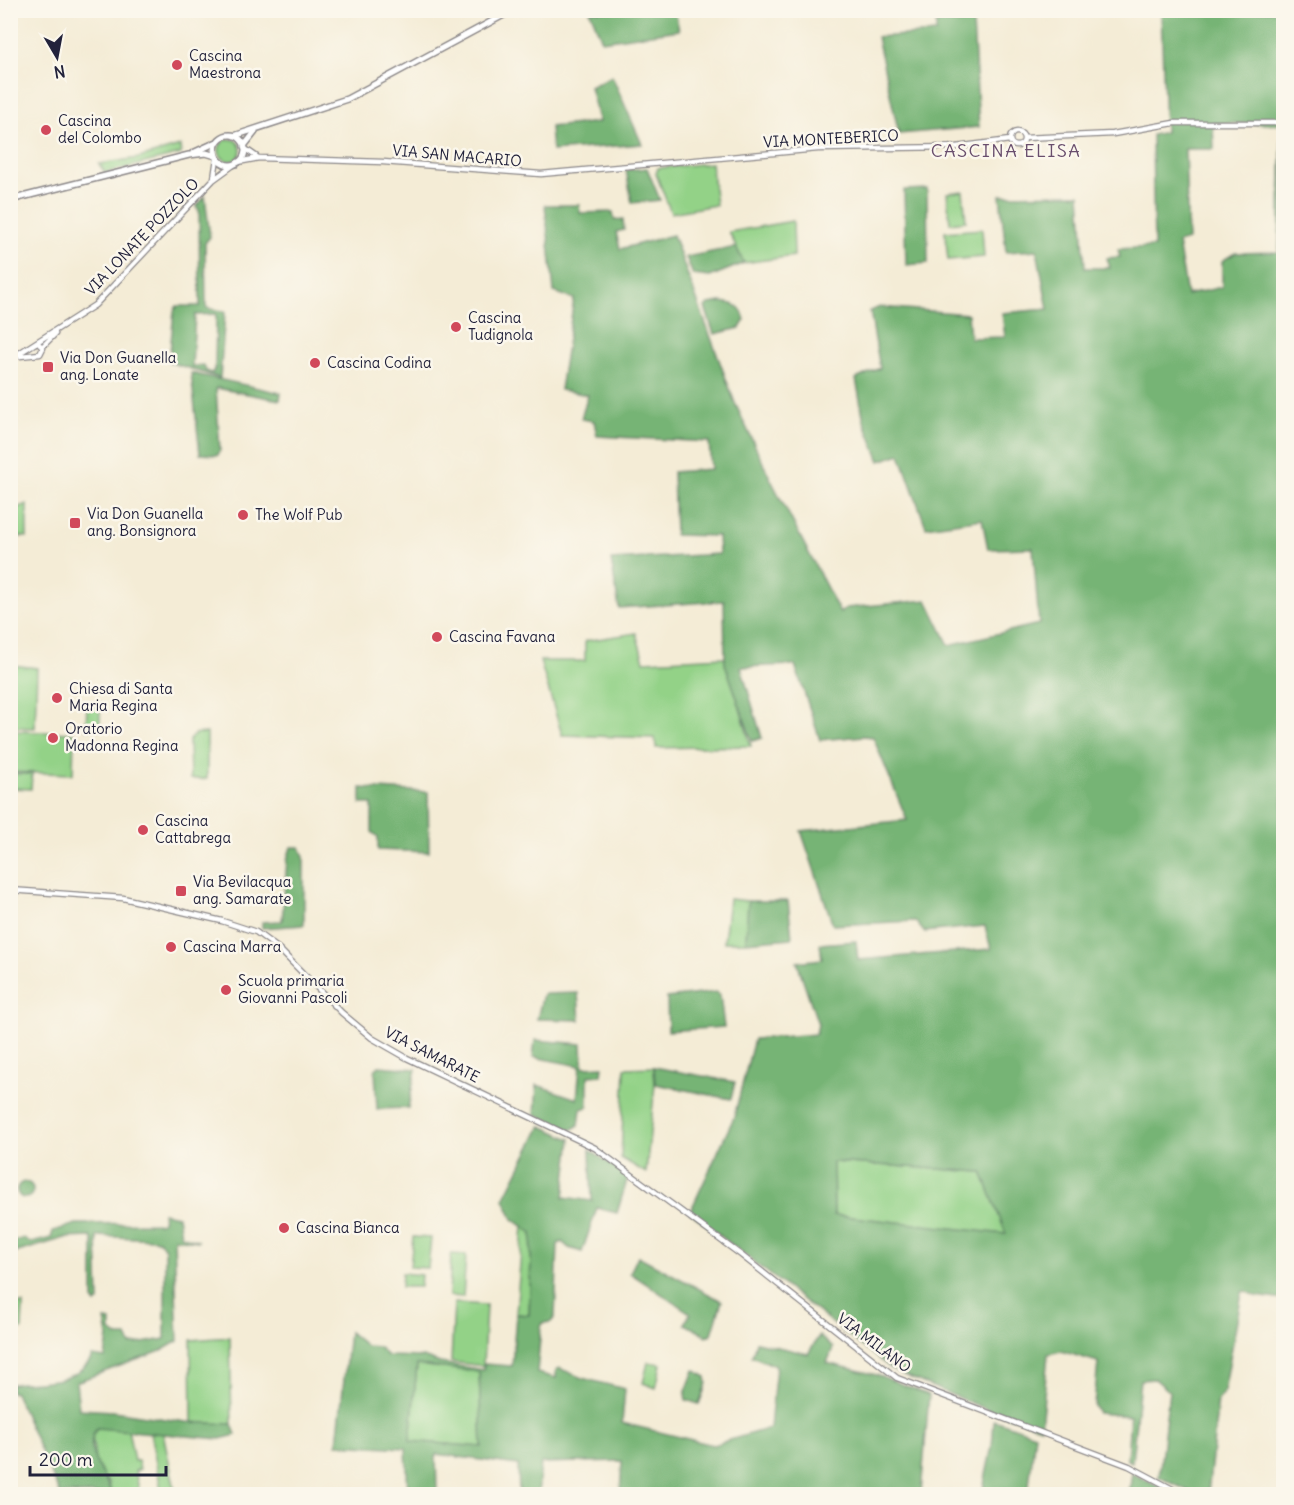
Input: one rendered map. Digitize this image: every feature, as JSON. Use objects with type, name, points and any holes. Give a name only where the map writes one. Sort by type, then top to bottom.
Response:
[{"type":"main road","points":[[189,155],[225,136],[234,136],[347,99],[513,10]]},
{"type":"main road","points":[[10,200],[189,155],[206,153],[217,157],[223,163],[237,163],[243,156],[244,147],[262,127]]},
{"type":"main road","points":[[234,136],[244,147]]},
{"type":"main road","points":[[217,142],[217,157]]},
{"type":"street","points":[[1024,138],[1113,134],[1174,123],[1284,123]]},
{"type":"street","points":[[1014,132],[1019,132],[1024,138],[1018,146],[1010,140],[1014,132]]},
{"type":"street","name":"VIA MONTEBERICO","points":[[652,165],[818,149],[956,147],[1010,140]]},
{"type":"street","points":[[244,147],[259,158]]},
{"type":"street","points":[[213,180],[218,168],[217,157]]},
{"type":"street","name":"VIA SAN MACARIO","points":[[237,163],[259,158],[383,162],[523,175],[652,165]]},
{"type":"street","name":"VIA LONATE POZZOLO","points":[[59,330],[105,296],[213,180],[237,163]]},
{"type":"street","points":[[10,359],[59,330]]},
{"type":"street","points":[[17,356],[41,354],[42,346],[59,330]]},
{"type":"street","points":[[37,342],[42,346]]},
{"type":"street","points":[[30,347],[35,355]]},
{"type":"street","name":"VIA SAMARATE","points":[[10,890],[123,898],[222,921],[256,932],[279,949],[349,1019],[385,1046],[589,1145]]},
{"type":"street","name":"VIA MILANO","points":[[589,1145],[741,1255],[897,1378],[1135,1469],[1182,1494]]},
{"type":"green space","points":[[590,11],[675,11],[679,30],[602,41]]},
{"type":"green space","points":[[1161,11],[1283,11],[1283,1300],[1242,1292],[1224,1392],[1218,1399],[1208,1494],[1195,1494],[1159,1477],[1169,1391],[1155,1379],[1140,1380],[1132,1462],[1127,1460],[1130,1416],[1098,1413],[1094,1406],[1098,1362],[1061,1351],[1048,1354],[1041,1427],[996,1413],[894,1371],[690,1212],[734,1117],[754,1039],[816,1034],[818,1024],[797,962],[822,959],[820,944],[856,941],[858,960],[991,949],[985,926],[924,932],[915,921],[833,925],[801,831],[907,820],[873,737],[820,740],[795,665],[741,667],[762,738],[752,741],[725,664],[724,601],[619,608],[611,560],[719,554],[718,536],[675,535],[673,472],[711,469],[709,442],[597,436],[594,421],[581,419],[588,395],[560,390],[574,299],[554,292],[545,205],[579,205],[580,213],[613,212],[614,220],[623,219],[624,230],[616,232],[620,249],[673,235],[735,403],[771,480],[840,613],[846,608],[927,600],[949,645],[1039,624],[1033,548],[988,549],[982,519],[926,527],[900,454],[880,461],[864,421],[856,379],[880,368],[870,311],[880,307],[968,314],[970,338],[1005,337],[1002,313],[1048,309],[1037,250],[1006,252],[1000,195],[1080,194],[1085,268],[1110,268],[1107,258],[1120,257],[1118,249],[1154,247],[1152,135],[1165,132]],"holes":[[[1213,123],[1282,124],[1279,252],[1235,253],[1222,261],[1222,287],[1187,295],[1178,243],[1188,240],[1185,149],[1214,149]],[[833,1162],[982,1172],[1006,1234],[834,1215]]]},
{"type":"green space","points":[[936,23],[973,23],[979,127],[899,134],[877,37],[936,33]]},
{"type":"green space","points":[[612,76],[642,144],[552,151],[550,127],[599,122],[590,87]]},
{"type":"green space","points":[[230,139],[238,142],[241,150],[238,158],[230,161],[222,158],[219,150],[222,142]]},
{"type":"green space","points":[[180,146],[181,154],[105,173],[99,164],[139,158]]},
{"type":"green space","points":[[711,163],[716,205],[671,213],[656,174],[658,168]]},
{"type":"green space","points":[[647,168],[660,200],[632,203],[626,170]]},
{"type":"green space","points":[[927,189],[928,263],[906,265],[904,190]]},
{"type":"green space","points":[[963,191],[966,221],[950,223],[947,193]]},
{"type":"green space","points":[[205,196],[210,237],[205,243],[206,306],[225,312],[220,378],[169,362],[174,311],[177,306],[200,306],[199,210],[196,207]],"holes":[[[216,314],[215,368],[212,373],[206,371],[204,365],[192,366],[195,315]]]},
{"type":"green space","points":[[793,221],[794,256],[744,263],[729,232]]},
{"type":"green space","points":[[982,229],[984,257],[948,260],[945,232]]},
{"type":"green space","points":[[736,247],[744,263],[710,277],[693,275],[686,257]]},
{"type":"green space","points":[[721,302],[737,306],[742,311],[745,320],[740,328],[714,334],[705,307]]},
{"type":"green space","points":[[191,373],[281,393],[280,400],[216,388],[220,450],[218,455],[200,454]]},
{"type":"green space","points":[[27,504],[27,537],[11,536],[11,510]]},
{"type":"green space","points":[[636,633],[644,661],[725,657],[751,746],[656,748],[655,738],[562,735],[540,661],[585,661],[585,641]]},
{"type":"green space","points":[[11,665],[37,668],[35,728],[11,727]]},
{"type":"green space","points":[[87,703],[100,703],[100,729],[86,729]]},
{"type":"green space","points":[[11,731],[74,733],[73,774],[11,772]]},
{"type":"green space","points":[[207,733],[207,779],[190,779],[189,740],[195,734]]},
{"type":"green space","points":[[11,774],[32,774],[31,789],[11,788]]},
{"type":"green space","points":[[361,788],[428,792],[429,852],[378,850],[378,837],[372,832],[372,804],[361,804]]},
{"type":"green space","points":[[291,847],[300,847],[304,857],[304,925],[262,928],[262,922],[282,921],[287,860]]},
{"type":"green space","points":[[729,899],[748,901],[746,942],[724,942]]},
{"type":"green space","points":[[748,901],[788,901],[792,938],[746,942]]},
{"type":"green space","points":[[716,992],[720,995],[724,1027],[668,1031],[667,998]]},
{"type":"green space","points":[[578,993],[580,1020],[537,1019],[543,994]]},
{"type":"green space","points":[[535,1040],[582,1044],[583,1067],[603,1066],[602,1075],[588,1076],[588,1107],[581,1109],[579,1125],[571,1130],[535,1114],[537,1085],[577,1099],[580,1066],[533,1057]]},
{"type":"green space","points":[[379,1066],[416,1069],[408,1108],[377,1109],[375,1070]]},
{"type":"green space","points":[[654,1067],[655,1084],[646,1173],[621,1158],[625,1068]]},
{"type":"green space","points":[[654,1067],[735,1082],[731,1099],[655,1084]]},
{"type":"green space","points":[[541,1126],[571,1139],[564,1197],[592,1201],[590,1150],[628,1177],[617,1213],[597,1208],[582,1252],[569,1248],[562,1242],[558,1244],[555,1317],[551,1322],[543,1323],[541,1327],[537,1373],[556,1378],[556,1370],[559,1368],[582,1378],[625,1389],[622,1423],[713,1445],[770,1428],[776,1366],[752,1356],[756,1342],[808,1354],[819,1336],[833,1348],[827,1363],[881,1376],[929,1395],[921,1494],[620,1494],[622,1461],[541,1463],[538,1494],[519,1494],[518,1465],[436,1454],[437,1494],[408,1494],[406,1448],[337,1444],[349,1332],[366,1346],[379,1347],[387,1356],[423,1357],[440,1363],[483,1370],[484,1364],[512,1366],[516,1314],[529,1315],[532,1233],[513,1219],[504,1199]],"holes":[[[417,1365],[479,1372],[482,1447],[410,1441]]]},
{"type":"green space","points":[[833,1162],[982,1172],[1007,1235],[834,1215]]},
{"type":"green space","points":[[25,1182],[31,1184],[33,1190],[31,1196],[25,1198],[19,1196],[17,1190],[19,1184]]},
{"type":"green space","points":[[163,1213],[178,1216],[181,1235],[199,1241],[174,1238],[178,1341],[161,1351],[76,1382],[79,1409],[113,1411],[186,1422],[232,1424],[236,1435],[220,1439],[97,1428],[91,1445],[111,1494],[60,1494],[15,1393],[11,1392],[11,1384],[68,1377],[86,1365],[92,1356],[105,1358],[108,1336],[105,1320],[111,1321],[111,1331],[117,1336],[127,1336],[131,1345],[165,1339],[165,1249],[160,1241],[154,1239],[97,1236],[99,1301],[96,1304],[93,1300],[93,1242],[91,1237],[65,1238],[11,1254],[11,1242],[24,1238],[31,1243],[51,1238],[53,1231],[76,1224],[158,1223],[162,1222]]},
{"type":"green space","points":[[523,1226],[532,1232],[529,1315],[516,1314]]},
{"type":"green space","points":[[413,1237],[431,1238],[428,1268],[410,1267]]},
{"type":"green space","points":[[451,1254],[466,1255],[463,1297],[449,1296]]},
{"type":"green space","points":[[638,1256],[722,1301],[712,1334],[707,1336],[685,1324],[690,1313],[630,1273]]},
{"type":"green space","points":[[402,1273],[421,1275],[420,1287],[401,1287]]},
{"type":"green space","points":[[11,1303],[23,1304],[22,1329],[11,1329]]},
{"type":"green space","points":[[454,1303],[486,1305],[483,1366],[451,1362]]},
{"type":"green space","points":[[230,1337],[232,1424],[192,1423],[191,1340]]},
{"type":"green space","points":[[648,1362],[661,1364],[656,1388],[643,1383]]},
{"type":"green space","points":[[417,1365],[479,1372],[482,1447],[410,1441]]},
{"type":"green space","points":[[694,1370],[706,1377],[707,1383],[699,1404],[686,1400],[685,1394]]},
{"type":"green space","points":[[994,1420],[1035,1434],[1028,1494],[982,1494],[992,1446]]},
{"type":"green space","points":[[97,1428],[128,1429],[134,1461],[138,1461],[140,1469],[135,1471],[140,1494],[111,1494],[109,1483],[96,1468],[92,1435]]},
{"type":"green space","points":[[150,1432],[163,1433],[176,1494],[162,1494]]},
{"type":"green space","points":[[1132,1473],[1172,1494],[1129,1494]]},
{"type":"place","name":"Cascina Maestrona","points":[[177,65]]},
{"type":"place","name":"Cascina del Colombo","points":[[46,130]]},
{"type":"place","name":"Cascina Tudignola","points":[[456,327]]},
{"type":"place","name":"Cascina Codina","points":[[315,363]]},
{"type":"place","name":"Via Don Guanella ang. Lonate","points":[[48,367]]},
{"type":"place","name":"The Wolf Pub","points":[[243,515]]},
{"type":"place","name":"Via Don Guanella ang. Bonsignora","points":[[75,523]]},
{"type":"place","name":"Cascina Favana","points":[[437,637]]},
{"type":"place","name":"Chiesa di Santa Maria Regina","points":[[57,698]]},
{"type":"place","name":"Oratorio Madonna Regina","points":[[53,738]]},
{"type":"place","name":"Cascina Cattabrega","points":[[143,830]]},
{"type":"place","name":"Via Bevilacqua ang. Samarate","points":[[181,891]]},
{"type":"place","name":"Cascina Marra","points":[[171,947]]},
{"type":"place","name":"Scuola primaria Giovanni Pascoli","points":[[226,990]]},
{"type":"place","name":"Cascina Bianca","points":[[284,1228]]},
{"type":"district","name":"CASCINA ELISA","points":[[1006,151]]}]
